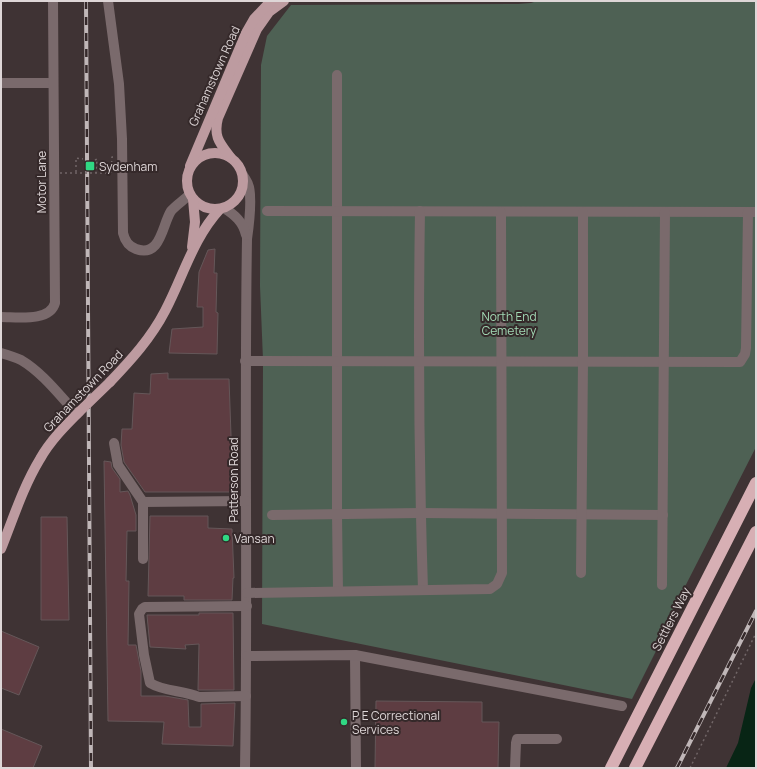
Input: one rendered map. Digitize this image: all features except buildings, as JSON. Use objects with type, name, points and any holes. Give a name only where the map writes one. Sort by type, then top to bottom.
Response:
[{"type":"highway","name":"Settlers Way","points":[[611,768],[756,483]]},
{"type":"highway","points":[[635,768],[660,722],[756,532]]},
{"type":"highway","points":[[639,768],[660,722]]},
{"type":"main road","name":"Grahamstown Road","points":[[191,254],[194,222],[191,197],[186,185],[186,176],[246,33],[254,19],[271,1]]},
{"type":"main road","name":"Grahamstown Road","points":[[1,550],[27,484],[40,458],[56,436],[110,382],[151,334],[165,311],[191,254],[207,224],[222,208],[231,204],[237,199],[241,192],[243,175],[239,165],[231,158],[217,139],[216,126],[218,118],[257,29],[269,12],[284,1]]},
{"type":"main road","points":[[190,166],[196,159],[207,153],[220,153],[231,158]]},
{"type":"main road","points":[[191,197],[200,206],[210,209],[222,208]]},
{"type":"street","name":"Motor Lane","points":[[1,317],[36,316],[45,314],[52,310],[55,303],[53,1]]},
{"type":"street","points":[[108,1],[119,84],[122,139],[123,233],[125,240],[129,245],[136,249],[144,250],[153,247],[161,236],[167,218],[172,211],[191,197]]},
{"type":"street","points":[[337,75],[338,211],[336,514],[338,591]]},
{"type":"street","points":[[1,84],[53,83]]},
{"type":"street","name":"Patterson Road","points":[[243,175],[249,188],[245,361],[247,656],[245,768]]},
{"type":"street","name":"Patterson Road","points":[[222,208],[237,218],[241,223],[247,239]]},
{"type":"street","points":[[245,361],[736,363],[743,359],[746,348],[752,212],[267,211]]},
{"type":"street","points":[[420,211],[419,362],[422,590]]},
{"type":"street","points":[[246,593],[490,589],[497,584],[502,574],[502,212]]},
{"type":"street","points":[[581,573],[583,212]]},
{"type":"street","points":[[662,585],[665,212]]},
{"type":"street","points":[[1,353],[20,360],[30,366],[78,413]]},
{"type":"street","points":[[114,443],[118,465],[143,502],[143,559]]},
{"type":"street","points":[[143,502],[246,501]]},
{"type":"street","points":[[272,514],[502,513],[663,515]]},
{"type":"street","points":[[246,606],[145,607],[139,614],[144,655],[148,680],[150,683],[163,688],[193,694],[199,697],[246,696]]},
{"type":"street","points":[[247,656],[356,655],[622,706]]},
{"type":"street","points":[[356,655],[356,768]]},
{"type":"street","points":[[515,768],[517,739],[557,739]]},
{"type":"path","points":[[60,173],[111,173],[112,157]]},
{"type":"path","points":[[76,172],[76,158],[83,159]]},
{"type":"path","points":[[95,160],[96,173]]},
{"type":"path","points":[[690,768],[756,633]]},
{"type":"green space","name":"North End Cemetery","points":[[537,1],[756,1],[756,447],[667,622],[670,623],[632,699],[262,624],[263,360],[260,286],[261,65],[267,36],[291,5],[518,4]]},
{"type":"shaded area","points":[[756,678],[756,768],[726,768],[738,743],[751,688]]},
{"type":"railway","points":[[86,1],[91,768]]},
{"type":"railway","points":[[677,768],[756,611]]},
{"type":"place","name":"Sydenham","points":[[90,166]]},
{"type":"place","name":"Vansan","points":[[226,538]]},
{"type":"place","name":"P E Correctional Services","points":[[344,722]]}]
